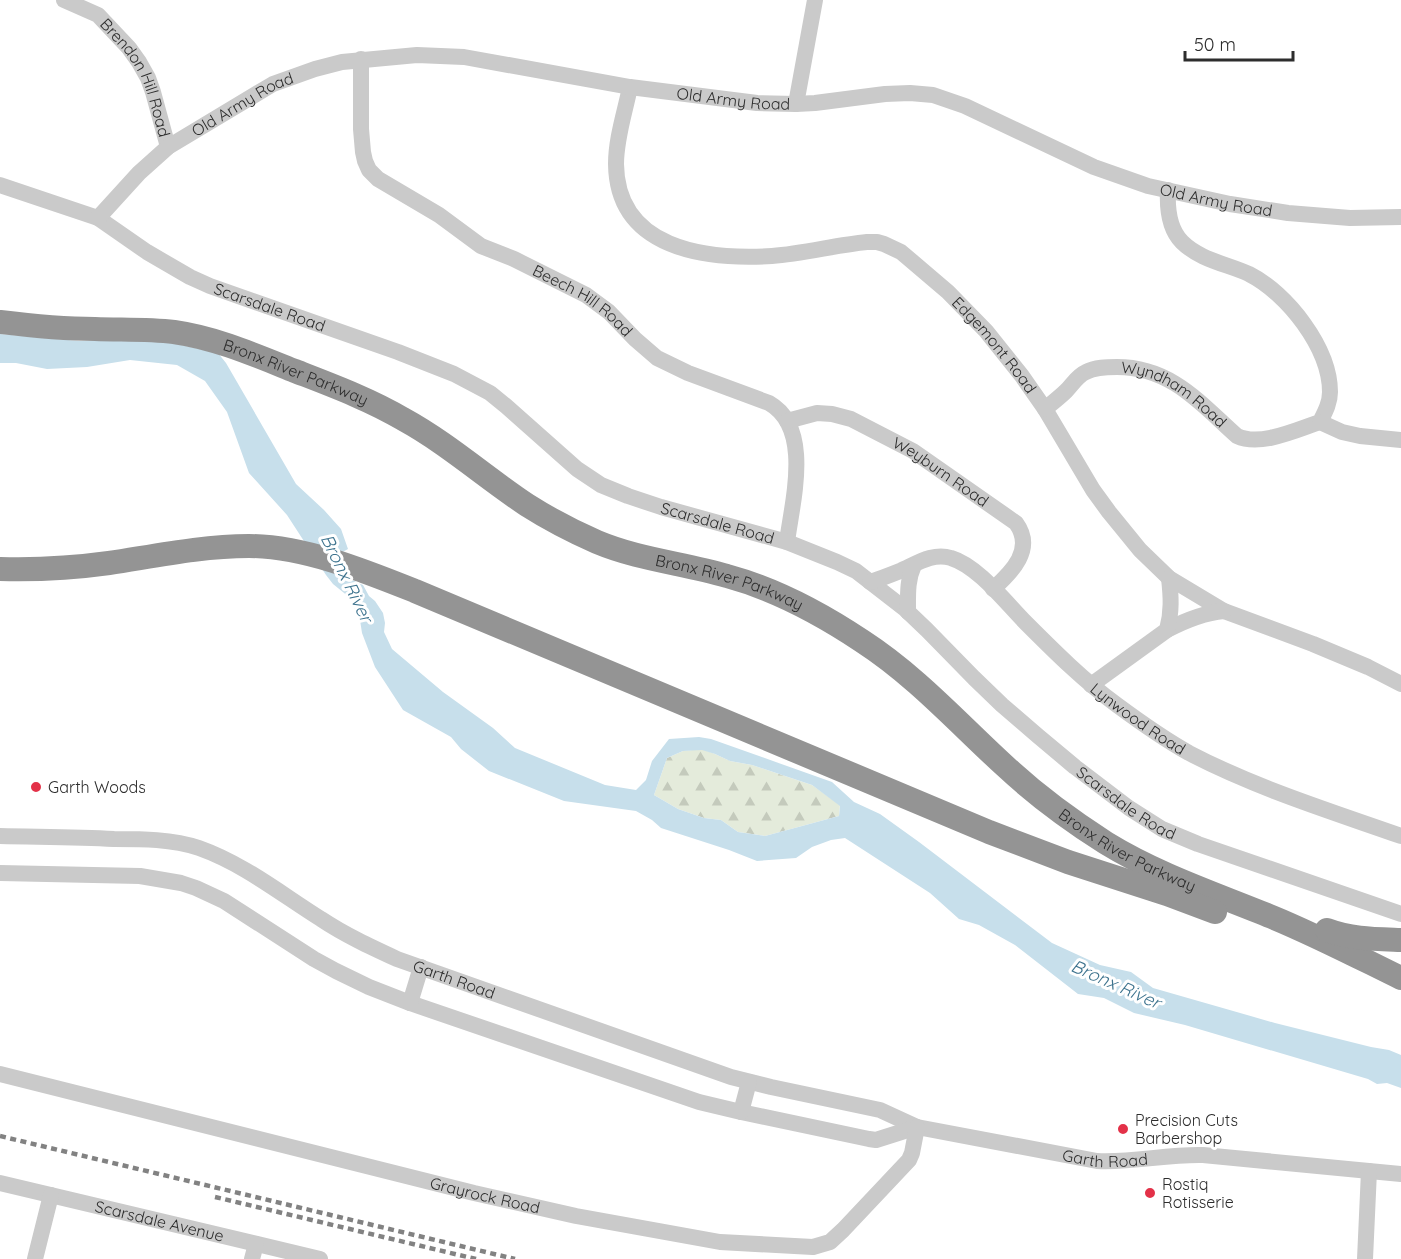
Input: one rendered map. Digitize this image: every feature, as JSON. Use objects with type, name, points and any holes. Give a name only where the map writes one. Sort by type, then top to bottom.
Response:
[{"type":"highway","name":"Bronx River Parkway","points":[[0,322],[63,328],[151,330],[189,335],[226,344],[377,405],[423,430],[529,506],[573,531],[599,543],[648,559],[749,582],[799,604],[830,621],[866,643],[909,675],[1019,779],[1043,799],[1108,844],[1155,869],[1309,933],[1401,978]]},
{"type":"highway","name":"Bronx River Parkway","points":[[0,570],[83,566],[236,546],[263,547],[312,555],[415,591],[988,832],[1273,934],[1401,994]]},
{"type":"highway","points":[[1228,899],[1349,937],[1401,940]]},
{"type":"street","name":"Brendon Hill Road","points":[[63,0],[98,15],[140,62],[153,92],[168,147]]},
{"type":"street","points":[[796,104],[815,0]]},
{"type":"street","name":"Old Army Road","points":[[98,218],[168,147],[273,84],[342,62],[417,55],[464,57],[630,87],[741,101],[796,104],[885,94],[933,95],[966,106],[1094,167],[1120,177],[1168,190],[1230,204],[1288,213],[1350,218],[1401,217]]},
{"type":"street","name":"Beech Hill Road","points":[[361,59],[363,152],[369,170],[378,178],[439,215],[481,246],[514,259],[586,295],[609,312],[657,358],[688,373],[769,403],[776,407],[787,421]]},
{"type":"street","name":"Edgemont Road","points":[[630,87],[618,141],[616,166],[624,202],[644,230],[663,242],[675,246],[729,255],[773,256],[867,242],[877,242],[892,247],[948,292],[986,331],[1045,409],[1103,505],[1140,550],[1169,578],[1224,611],[1322,648],[1401,684]]},
{"type":"street","name":"Scarsdale Road","points":[[0,185],[98,218],[147,252],[210,286],[429,363],[473,383],[490,393],[577,468],[602,485],[661,507],[787,542],[837,561],[870,582],[908,612],[1002,705],[1075,767],[1146,820],[1198,844],[1401,914]]},
{"type":"street","points":[[1168,190],[1171,224],[1183,243],[1196,253],[1250,274],[1266,285],[1295,312],[1310,334],[1322,357],[1329,381],[1329,399],[1320,422],[1342,432],[1401,440]]},
{"type":"street","name":"Wyndham Road","points":[[1045,409],[1088,370],[1125,367],[1145,370],[1167,378],[1189,393],[1244,440],[1262,441],[1320,422]]},
{"type":"street","name":"Weyburn Road","points":[[787,421],[816,413],[851,419],[913,451],[1016,523],[1022,533],[1024,545],[1022,551],[1011,570],[993,589]]},
{"type":"street","points":[[787,421],[795,441],[797,455],[787,542]]},
{"type":"street","name":"Lynwood Road","points":[[870,582],[930,558],[945,556],[958,560],[971,568],[1091,685],[1149,728],[1209,762],[1277,792],[1401,836]]},
{"type":"street","points":[[908,612],[909,575],[914,565]]},
{"type":"street","points":[[1167,630],[1172,597],[1169,578]]},
{"type":"street","points":[[1091,685],[1167,630],[1197,616],[1224,611]]},
{"type":"street","name":"Garth Road","points":[[0,836],[137,839],[196,847],[219,856],[248,872],[357,941],[397,959],[731,1077],[880,1110],[917,1127],[1096,1161],[1126,1162],[1183,1155],[1203,1155],[1401,1174]]},
{"type":"street","name":"Garth Road","points":[[0,873],[140,876],[165,879],[196,888],[225,901],[314,959],[369,987],[699,1102],[876,1140],[917,1127]]},
{"type":"street","points":[[410,1003],[421,967]]},
{"type":"street","name":"Grayrock Road","points":[[0,1074],[474,1193],[586,1218],[729,1243],[813,1247],[830,1242],[909,1160],[917,1127]]},
{"type":"street","points":[[741,1112],[749,1082]]},
{"type":"street","points":[[1365,1259],[1369,1171]]},
{"type":"street","name":"Scarsdale Avenue","points":[[0,1183],[254,1251],[320,1259]]},
{"type":"street","points":[[35,1259],[51,1195]]},
{"type":"green space","points":[[702,749],[730,761],[752,765],[812,785],[840,805],[839,816],[765,836],[738,832],[721,820],[704,818],[678,809],[654,795],[667,758],[683,751]]},
{"type":"water","name":"Bronx River","points":[[0,334],[79,341],[146,340],[218,353],[296,484],[341,529],[348,549],[339,554],[352,580],[363,585],[383,613],[384,632],[392,649],[515,748],[605,785],[636,790],[646,780],[652,761],[669,739],[699,737],[711,739],[832,782],[854,802],[880,814],[1052,943],[1100,965],[1131,972],[1153,988],[1275,1023],[1389,1050],[1401,1055],[1401,1088],[1387,1083],[1377,1084],[1368,1079],[1185,1025],[1134,1013],[1104,998],[1078,994],[1015,945],[979,925],[959,919],[930,893],[845,838],[812,847],[796,858],[757,861],[661,828],[636,811],[564,801],[489,771],[461,749],[451,737],[403,710],[375,667],[362,633],[360,620],[349,597],[333,584],[287,515],[249,473],[227,412],[205,381],[177,365],[130,360],[87,367],[47,369],[16,363],[0,363]],"holes":[[[702,750],[730,761],[752,765],[812,785],[840,806],[839,816],[765,836],[738,832],[721,820],[704,818],[678,809],[654,795],[667,758],[683,751]]]},
{"type":"railway","points":[[0,1136],[515,1259]]},
{"type":"railway","points":[[215,1197],[476,1259]]},
{"type":"place","name":"Garth Woods","points":[[36,787]]},
{"type":"place","name":"Precision Cuts Barbershop","points":[[1123,1129]]},
{"type":"place","name":"Rostiq Rotisserie","points":[[1150,1193]]}]
